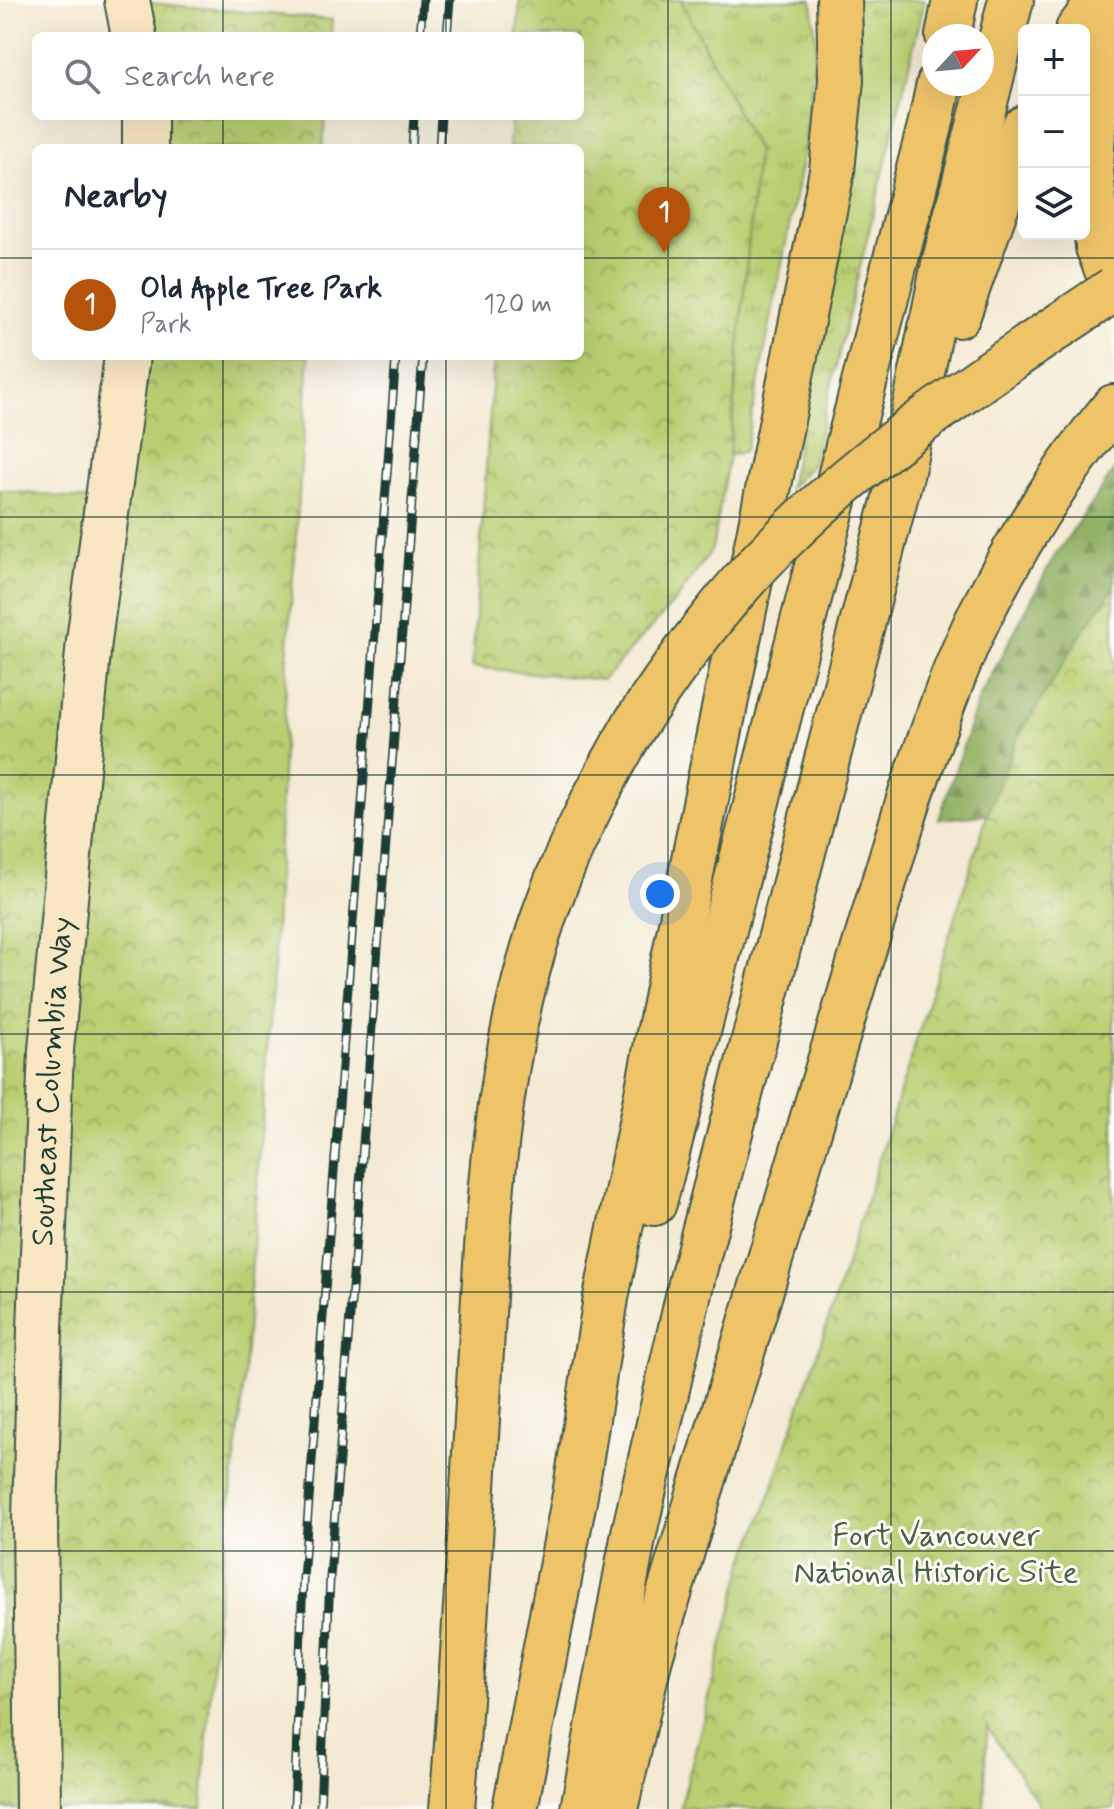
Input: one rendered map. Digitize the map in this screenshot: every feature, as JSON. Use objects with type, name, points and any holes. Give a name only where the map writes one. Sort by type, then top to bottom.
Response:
[{"type":"highway","points":[[515,1809],[575,1495],[606,1298],[832,171],[841,80],[839,0]]},
{"type":"highway","points":[[950,24],[955,0]]},
{"type":"highway","points":[[583,1809],[634,1533],[693,1275],[902,471],[944,264],[1011,0]]},
{"type":"highway","points":[[1083,24],[1101,0]]},
{"type":"highway","points":[[452,1809],[485,1263],[496,1143],[512,1035],[538,933],[557,879],[587,812],[634,726],[667,675],[721,606],[781,541],[827,497],[926,419],[1114,288],[1098,247],[1091,169],[1095,95],[1114,40]]},
{"type":"highway","points":[[575,1495],[632,1288],[936,96]]},
{"type":"highway","points":[[902,471],[1018,145]]},
{"type":"highway","points":[[615,1809],[650,1657],[910,796],[980,615],[1026,530],[1073,460],[1114,407]]},
{"type":"street","points":[[127,0],[133,32]]},
{"type":"street","points":[[145,120],[145,144]]},
{"type":"street","name":"Southeast Columbia Way","points":[[38,1809],[35,1519],[51,1050],[89,641],[126,360]]},
{"type":"green space","points":[[520,0],[681,0],[757,151],[729,456],[712,549],[677,599],[603,680],[472,667],[494,360],[584,360],[584,144],[509,144],[511,120],[584,120],[584,32],[517,32]]},
{"type":"green space","points":[[681,0],[812,0],[816,42],[803,156],[745,451],[729,456],[757,151]]},
{"type":"green space","points":[[854,0],[925,0],[812,465],[789,488],[857,154],[860,35]]},
{"type":"green space","points":[[128,1],[332,20],[331,32],[133,32]]},
{"type":"green space","points":[[145,120],[325,120],[323,144],[145,144]]},
{"type":"green space","points":[[126,360],[309,360],[287,661],[274,956],[242,1405],[216,1615],[202,1809],[0,1809],[0,490],[107,502]]},
{"type":"green space","points":[[1114,471],[1114,813],[939,819],[979,698],[1054,557]]},
{"type":"green space","name":"Fort Vancouver National Historic Site","points":[[1114,587],[1114,1809],[1042,1809],[987,1727],[984,1809],[680,1809],[744,1562],[765,1510],[833,1306],[987,815],[1017,739]]},
{"type":"railway","points":[[420,32],[423,0]]},
{"type":"railway","points":[[447,32],[450,0]]},
{"type":"railway","points":[[412,144],[414,120]]},
{"type":"railway","points":[[439,144],[441,120]]},
{"type":"railway","points":[[294,1809],[303,1579],[396,360]]},
{"type":"railway","points":[[320,1809],[330,1578],[423,360]]},
{"type":"place","name":"Old Apple Tree Park","points":[[664,253]]}]
